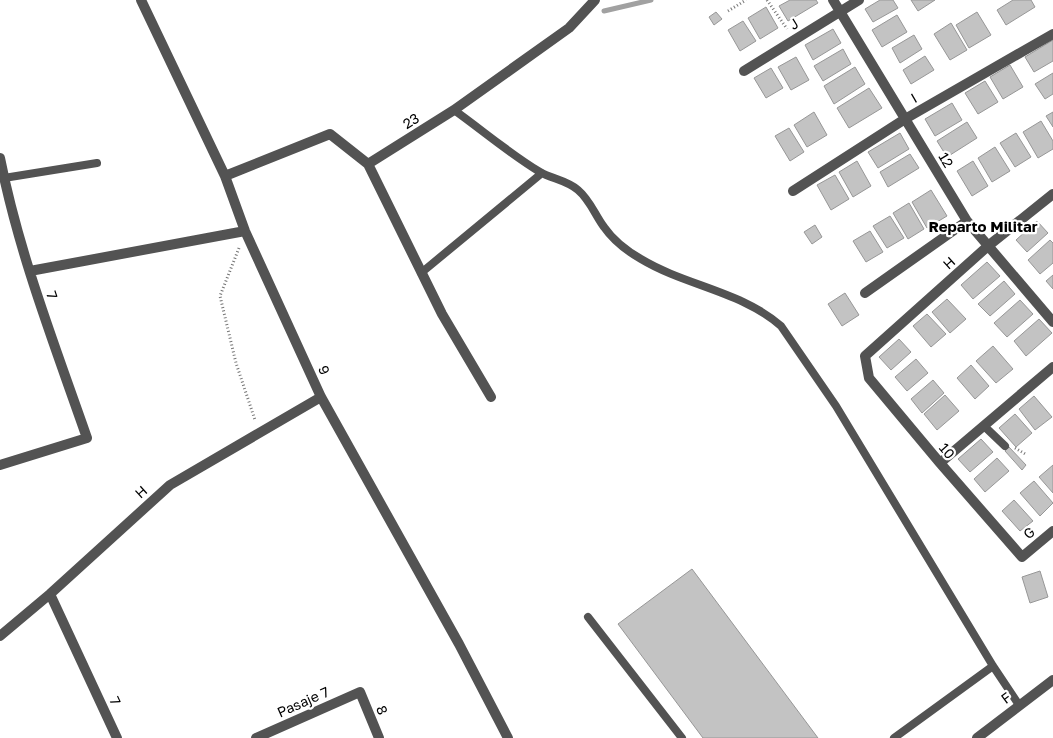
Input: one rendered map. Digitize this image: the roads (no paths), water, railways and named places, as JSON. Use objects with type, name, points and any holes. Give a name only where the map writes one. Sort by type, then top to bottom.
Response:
[{"type":"street","name":"9","points":[[141,0],[225,176],[245,231],[321,397],[459,644],[508,738]]},
{"type":"street","name":"23","points":[[368,164],[454,110],[569,28],[595,0]]},
{"type":"street","name":"12","points":[[833,0],[967,221],[1053,322]]},
{"type":"street","name":"J","points":[[744,71],[859,0]]},
{"type":"street","name":"I","points":[[793,191],[905,119],[1053,34]]},
{"type":"street","points":[[225,176],[330,134],[368,164],[442,314],[491,397]]},
{"type":"street","name":"7","points":[[0,158],[4,178],[4,200],[87,438],[0,465]]},
{"type":"street","name":"H","points":[[865,356],[988,246],[1053,194]]},
{"type":"street","points":[[865,292],[967,221]]},
{"type":"street","points":[[30,271],[245,231]]},
{"type":"street","name":"10","points":[[865,356],[869,378],[1022,557]]},
{"type":"street","points":[[940,463],[1053,367]]},
{"type":"street","name":"H","points":[[0,636],[50,594],[170,485],[321,397]]},
{"type":"street","name":"G","points":[[1022,557],[1053,531]]},
{"type":"street","name":"7","points":[[50,594],[117,738]]},
{"type":"street","name":"F","points":[[977,738],[1053,680]]},
{"type":"street","name":"Pasaje 7","points":[[256,738],[360,692]]},
{"type":"street","name":"8","points":[[360,692],[379,738]]},
{"type":"lane","points":[[454,110],[542,173],[562,180],[576,188],[593,208],[604,227],[620,244],[640,259],[663,271],[755,307],[770,316],[781,326],[836,406],[1019,706]]},
{"type":"lane","points":[[4,178],[97,163]]},
{"type":"lane","points":[[421,273],[542,173]]},
{"type":"lane","points":[[984,426],[1005,446]]},
{"type":"lane","points":[[588,617],[682,738]]},
{"type":"lane","points":[[894,738],[993,666]]},
{"type":"waterway","points":[[604,11],[651,0]]},
{"type":"district","name":"Reparto Militar","points":[[983,227]]}]
